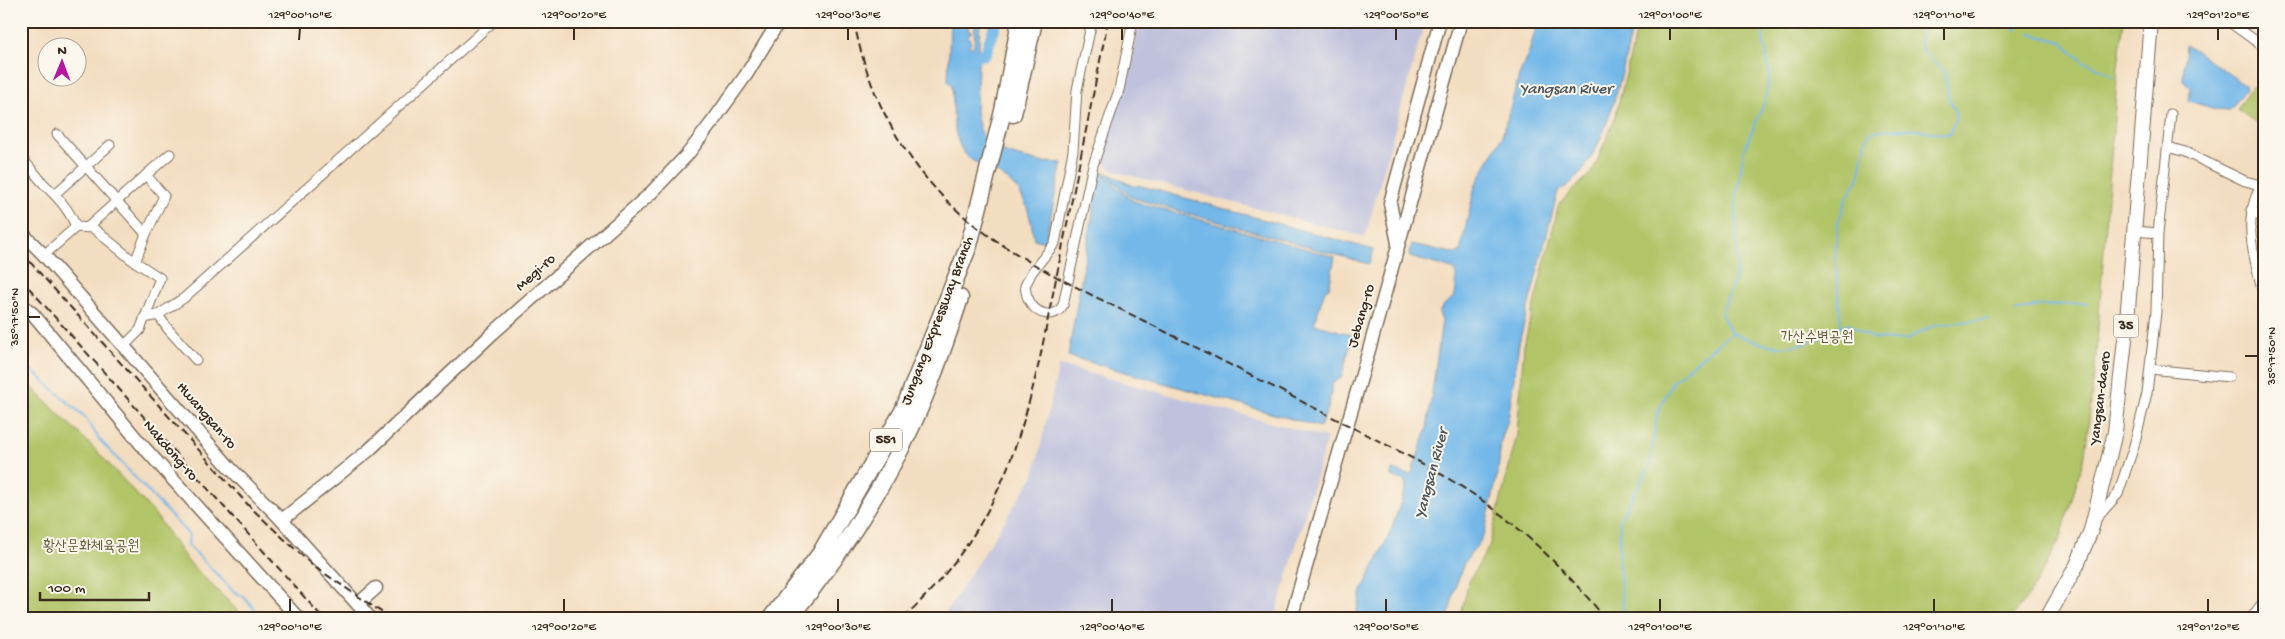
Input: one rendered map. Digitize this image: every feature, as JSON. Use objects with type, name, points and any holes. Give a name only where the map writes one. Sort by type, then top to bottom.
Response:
[{"type":"highway","name":"Jungang Expressway Branch","points":[[1007,117],[1020,21]]},
{"type":"highway","name":"Jungang Expressway Branch","points":[[789,618],[838,555],[899,452],[941,355],[962,291],[1034,21]]},
{"type":"highway","name":"Jungang Expressway Branch","points":[[771,618],[820,554],[903,411],[974,247]]},
{"type":"main road","name":"Yangsan-daero","points":[[2051,617],[2077,566],[2094,522],[2115,432],[2151,21]]},
{"type":"street","points":[[144,318],[158,315],[184,298],[494,21]]},
{"type":"street","name":"Megi-ro","points":[[282,520],[368,451],[493,333],[650,194],[687,155],[713,121],[746,75],[779,21]]},
{"type":"street","points":[[1092,21],[1077,90],[1073,151],[1055,243],[1032,272],[1025,286],[1028,300],[1043,314],[1052,314],[1060,311],[1063,305],[1093,165],[1119,90],[1133,21]]},
{"type":"street","points":[[1398,246],[1390,203],[1440,21]]},
{"type":"street","name":"Jebang-ro","points":[[1291,618],[1461,21]]},
{"type":"street","points":[[2228,21],[2264,47]]},
{"type":"street","points":[[2094,522],[2118,494],[2134,446],[2147,393],[2156,312],[2158,233],[2171,114]]},
{"type":"street","points":[[57,134],[146,234]]},
{"type":"street","points":[[56,193],[110,144]]},
{"type":"street","points":[[2168,147],[2185,152],[2222,171],[2263,185],[2254,196],[2251,210],[2255,264],[2263,292]]},
{"type":"street","points":[[88,227],[170,154]]},
{"type":"street","points":[[21,158],[49,190],[56,193],[72,216],[76,227]]},
{"type":"street","points":[[135,262],[164,196],[146,176]]},
{"type":"street","points":[[2251,210],[2264,219]]},
{"type":"street","points":[[44,255],[76,227],[88,227],[93,228],[135,262],[160,278],[140,330],[123,347]]},
{"type":"street","points":[[2134,231],[2158,233]]},
{"type":"street","name":"Hwangsan-ro","points":[[21,232],[44,255],[230,468],[282,520],[370,618]]},
{"type":"street","name":"Nakdong-ro","points":[[21,304],[33,314],[140,444],[298,618]]},
{"type":"street","points":[[158,315],[196,360]]},
{"type":"street","points":[[2150,369],[2229,377]]},
{"type":"street","points":[[358,604],[376,588]]},
{"type":"street","points":[[2251,618],[2264,601]]},
{"type":"shaded area","points":[[1140,21],[1425,21],[1365,237],[1117,172],[1099,160],[1123,92]]},
{"type":"shaded area","points":[[1059,365],[1327,438],[1275,618],[942,618],[1034,475]]},
{"type":"green space","name":"가산수변공원","points":[[1639,21],[2124,21],[2118,66],[2095,367],[2085,454],[2061,537],[2032,591],[2011,618],[1460,618],[1469,581],[1489,547],[1517,435],[1524,345],[1559,204],[1593,171],[1615,118]]},
{"type":"green space","points":[[2253,87],[2264,96],[2264,129],[2237,109]]},
{"type":"green space","name":"황산문화체육공원","points":[[21,377],[95,449],[154,513],[187,560],[245,618],[21,618]]},
{"type":"water","points":[[950,21],[967,21],[966,23],[969,24],[968,30],[972,32],[968,35],[971,43],[968,46],[971,47],[974,46],[975,21],[980,21],[976,111],[984,137],[996,148],[1012,155],[1045,163],[1062,163],[1045,242],[1034,239],[1027,208],[1012,184],[970,159],[960,146],[954,123],[952,85],[948,81]]},
{"type":"water","name":"Yangsan River","points":[[1538,21],[1634,21],[1618,89],[1600,140],[1588,163],[1574,180],[1558,191],[1519,343],[1508,420],[1501,441],[1498,472],[1485,531],[1479,543],[1464,563],[1454,591],[1448,618],[1355,618],[1362,591],[1390,533],[1406,488],[1405,481],[1391,476],[1392,470],[1411,475],[1427,429],[1442,321],[1439,313],[1453,297],[1456,288],[1456,274],[1453,269],[1410,257],[1412,244],[1456,254],[1460,252],[1475,186],[1502,137],[1520,73],[1529,52]]},
{"type":"water","points":[[2186,44],[2245,85],[2246,89],[2230,110],[2216,109],[2188,101],[2191,88],[2183,80]]},
{"type":"water","points":[[1100,170],[1136,187],[1138,185],[1374,250],[1369,264],[1133,198]]},
{"type":"water","points":[[1100,172],[1133,201],[1335,257],[1329,288],[1325,290],[1314,324],[1353,335],[1341,378],[1333,382],[1328,408],[1320,427],[1068,356]]},
{"type":"waterway","points":[[977,56],[985,54],[997,21]]},
{"type":"waterway","points":[[1731,333],[1721,313],[1737,274],[1736,202],[1744,149],[1764,104],[1770,75],[1760,21]]},
{"type":"waterway","points":[[1841,327],[1835,259],[1838,223],[1847,197],[1859,178],[1866,141],[1870,133],[1898,129],[1920,130],[1949,135],[1956,118],[1955,109],[1949,99],[1944,71],[1923,52],[1920,42],[1922,21]]},
{"type":"waterway","points":[[2004,21],[2017,30]]},
{"type":"waterway","points":[[2031,34],[2062,42],[2084,63],[2091,64],[2114,77]]},
{"type":"waterway","points":[[2015,312],[2036,306],[2087,303]]},
{"type":"waterway","points":[[1624,618],[1619,566],[1620,519],[1650,465],[1657,414],[1673,381],[1731,333],[1763,344],[1790,346],[1810,342],[1830,334],[1848,323],[1872,338],[1892,340],[1907,339],[1934,325],[1989,319]]},
{"type":"waterway","points":[[21,361],[86,418],[99,439],[189,535],[188,545],[233,591],[243,596],[262,618]]},
{"type":"railway","points":[[854,21],[861,53],[872,84],[884,113],[900,142],[939,193],[962,215],[988,235],[1050,273],[1397,450],[1454,482],[1496,511],[1554,561],[1605,618]]},
{"type":"railway","points":[[903,618],[932,589],[956,560],[976,530],[993,500],[1008,467],[1020,433],[1040,358],[1108,21]]},
{"type":"railway","points":[[21,252],[250,507],[312,565],[390,618]]},
{"type":"railway","points":[[21,279],[323,618]]}]
